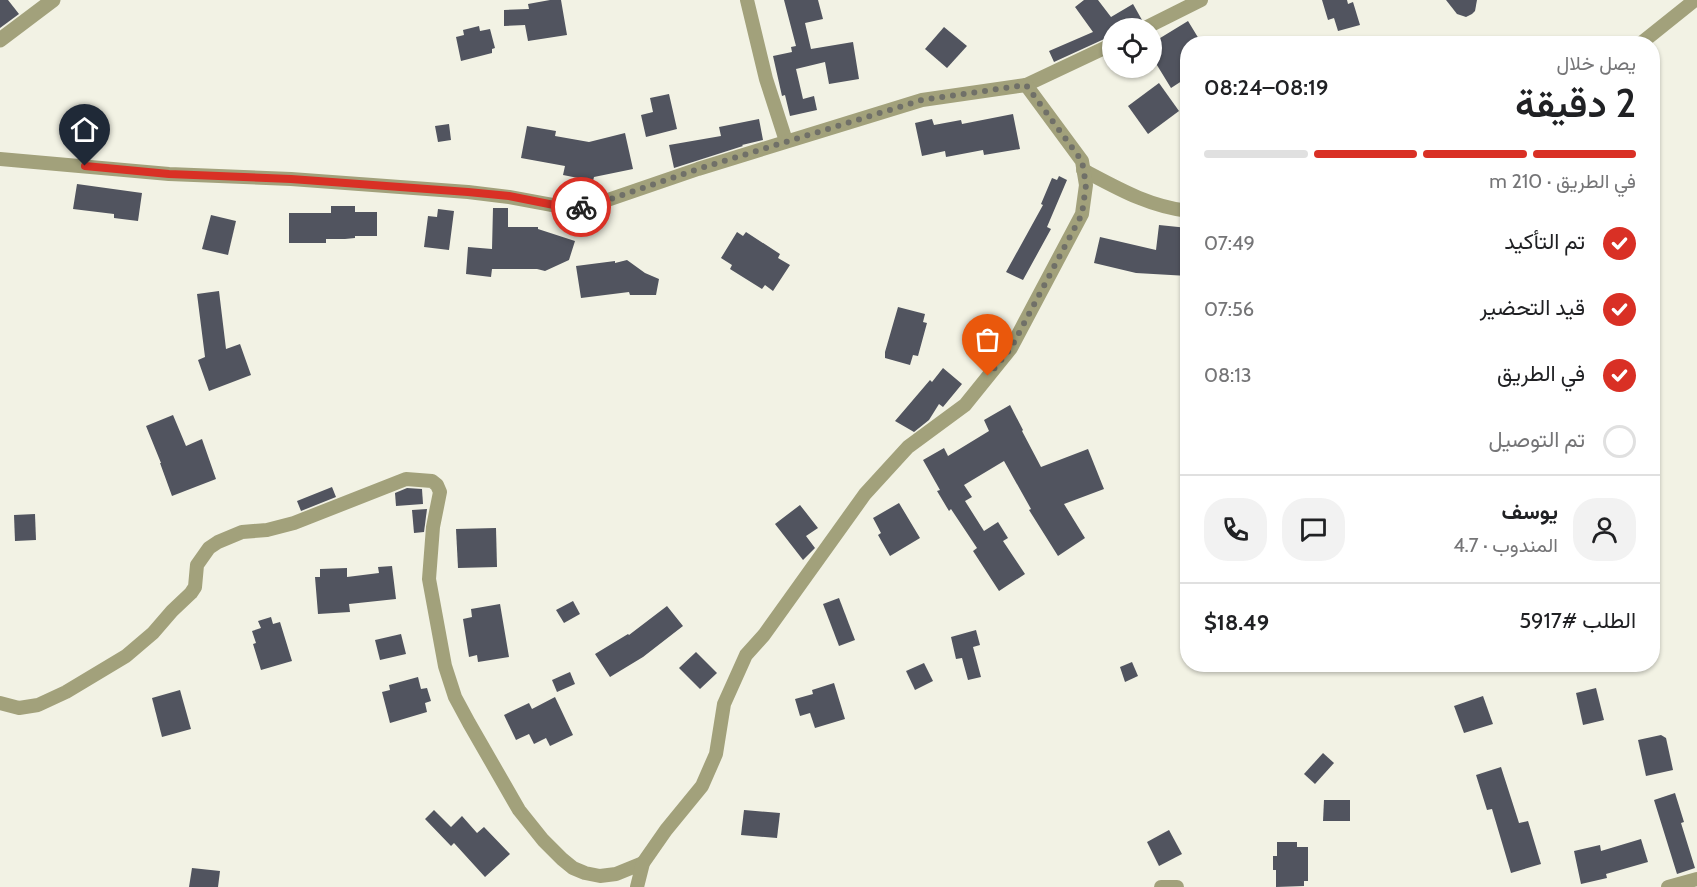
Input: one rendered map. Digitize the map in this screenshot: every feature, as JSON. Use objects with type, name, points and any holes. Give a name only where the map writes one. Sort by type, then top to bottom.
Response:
[{"type":"street","points":[[747,0],[766,79],[786,141]]},
{"type":"street","points":[[1162,19],[1201,0]]},
{"type":"street","points":[[1650,36],[1695,0]]},
{"type":"street","points":[[0,40],[51,1]]},
{"type":"street","points":[[0,159],[169,174],[291,179],[468,192],[509,196],[574,209],[593,205],[698,169],[922,100],[1026,85],[1102,49]]},
{"type":"street","points":[[637,887],[643,864],[666,830],[702,786],[716,753],[724,704],[746,655],[764,635],[865,494],[909,447],[965,405],[1011,348],[1082,214],[1086,185],[1082,161],[1026,85]]},
{"type":"street","points":[[1083,170],[1153,204],[1180,210]]},
{"type":"street","points":[[0,703],[19,708],[38,705],[66,692],[126,656],[153,633],[191,593],[195,586],[198,565],[209,548],[218,542],[242,532],[267,530],[294,523],[406,479],[432,481],[440,492],[433,527],[429,579],[445,666],[455,697],[464,714],[519,810],[562,859],[573,868],[600,876],[616,874],[643,864]]},
{"type":"street","points":[[1668,887],[1697,879]]},
{"type":"street","points":[[1161,887],[1177,887]]},
{"type":"building","points":[[0,0],[8,0],[19,14],[0,28]]},
{"type":"building","points":[[561,0],[567,35],[528,41],[525,25],[504,26],[504,10],[529,9],[528,4]]},
{"type":"building","points":[[784,0],[818,0],[823,19],[805,23],[811,49],[853,42],[859,79],[829,84],[825,62],[796,69],[803,99],[814,96],[817,110],[790,116],[785,95],[782,96],[773,56],[792,52],[791,47],[796,46]]},
{"type":"building","points":[[1084,0],[1098,0],[1111,17],[1133,4],[1141,18],[1102,18],[1102,40],[1054,62],[1049,51],[1093,32],[1075,7]]},
{"type":"building","points":[[1322,0],[1347,0],[1348,4],[1353,2],[1360,25],[1338,31],[1334,18],[1328,20]]},
{"type":"building","points":[[1446,0],[1477,0],[1475,11],[1466,17],[1457,14]]},
{"type":"building","points":[[1188,21],[1197,36],[1180,36],[1180,82],[1171,88],[1162,73],[1162,37]]},
{"type":"building","points":[[479,26],[480,31],[490,29],[495,48],[492,49],[492,53],[461,61],[456,37],[464,35],[463,30]]},
{"type":"building","points":[[944,27],[967,46],[947,68],[925,49]]},
{"type":"building","points":[[1159,83],[1179,111],[1148,134],[1128,106]]},
{"type":"building","points":[[669,94],[677,129],[646,137],[641,115],[653,112],[650,98]]},
{"type":"building","points":[[1013,114],[1020,149],[984,155],[983,150],[946,157],[945,151],[922,156],[915,123],[932,119],[934,125],[961,120],[962,124]]},
{"type":"building","points":[[759,119],[763,140],[674,168],[669,145],[721,136],[719,127]]},
{"type":"building","points":[[449,124],[451,140],[438,142],[435,126]]},
{"type":"building","points":[[527,126],[556,131],[555,136],[589,142],[625,133],[633,169],[594,177],[593,181],[563,175],[565,166],[521,158]]},
{"type":"building","points":[[1059,176],[1067,180],[1047,227],[1051,229],[1023,280],[1006,272],[1043,205],[1041,204],[1052,178],[1057,180]]},
{"type":"building","points":[[77,184],[142,193],[138,221],[114,218],[114,214],[73,209]]},
{"type":"building","points":[[331,206],[355,206],[355,212],[377,212],[377,236],[326,239],[326,243],[289,243],[289,213],[331,213]]},
{"type":"building","points":[[493,208],[508,208],[508,227],[538,227],[538,229],[575,241],[569,260],[545,271],[492,269],[491,277],[466,274],[468,247],[492,249]]},
{"type":"building","points":[[438,209],[454,211],[449,250],[424,247],[428,216],[437,217]]},
{"type":"building","points":[[211,215],[236,221],[228,255],[202,249]]},
{"type":"building","points":[[1159,225],[1180,227],[1180,276],[1136,273],[1094,263],[1100,237],[1156,250]]},
{"type":"building","points":[[737,232],[743,236],[746,232],[780,254],[778,258],[790,265],[773,291],[765,285],[762,289],[730,269],[732,265],[721,258]]},
{"type":"building","points":[[627,260],[645,273],[659,279],[656,295],[630,295],[629,292],[581,298],[576,266]]},
{"type":"building","points":[[219,291],[226,349],[240,344],[251,375],[209,391],[198,360],[205,357],[197,294]]},
{"type":"building","points":[[898,307],[925,314],[923,322],[927,323],[918,356],[913,355],[910,365],[885,358]]},
{"type":"building","points":[[943,368],[962,384],[943,407],[939,404],[929,420],[914,432],[895,421],[930,380],[932,382]]},
{"type":"building","points":[[1010,405],[1041,467],[1088,449],[1104,489],[1064,504],[1085,538],[1058,556],[1029,510],[1031,509],[1004,461],[964,485],[972,497],[965,501],[984,531],[998,522],[1008,538],[1003,541],[1025,574],[999,591],[973,551],[977,548],[937,491],[940,490],[923,460],[944,448],[948,456],[989,431],[984,420]]},
{"type":"building","points":[[173,415],[186,446],[202,439],[216,479],[172,496],[146,426]]},
{"type":"building","points":[[332,487],[336,497],[301,511],[297,501]]},
{"type":"building","points":[[407,488],[422,489],[423,504],[396,506],[395,493]]},
{"type":"building","points":[[899,503],[920,538],[890,556],[878,535],[881,533],[873,518]]},
{"type":"building","points":[[800,505],[818,528],[806,536],[815,548],[803,560],[775,524]]},
{"type":"building","points":[[427,509],[424,532],[414,533],[412,510]]},
{"type":"building","points":[[35,514],[36,540],[15,541],[14,515]]},
{"type":"building","points":[[496,528],[497,567],[458,568],[456,529]]},
{"type":"building","points":[[392,566],[396,599],[349,604],[350,612],[318,614],[315,577],[320,577],[320,569],[347,568],[347,577],[379,573],[378,567]]},
{"type":"building","points":[[839,598],[855,640],[839,646],[823,604]]},
{"type":"building","points":[[573,601],[580,614],[564,623],[556,610]]},
{"type":"building","points":[[500,604],[509,657],[478,662],[477,655],[469,657],[463,619],[472,617],[471,609]]},
{"type":"building","points":[[667,606],[683,626],[643,657],[610,677],[595,654],[629,635]]},
{"type":"building","points":[[271,617],[273,624],[280,622],[292,661],[261,670],[253,644],[256,643],[252,631],[261,628],[258,621]]},
{"type":"building","points":[[976,630],[980,645],[973,647],[981,677],[968,680],[962,658],[956,659],[951,637]]},
{"type":"building","points":[[401,634],[406,654],[380,660],[375,640]]},
{"type":"building","points":[[696,652],[717,673],[700,689],[679,668]]},
{"type":"building","points":[[1132,662],[1138,676],[1125,682],[1120,667]]},
{"type":"building","points":[[924,663],[933,681],[915,690],[906,671]]},
{"type":"building","points":[[570,672],[575,684],[557,692],[552,680]]},
{"type":"building","points":[[418,677],[421,689],[427,688],[431,701],[425,703],[427,712],[390,723],[382,692],[390,690],[389,685]]},
{"type":"building","points":[[834,683],[845,719],[815,728],[810,713],[800,716],[795,699],[813,694],[812,690]]},
{"type":"building","points":[[1596,688],[1604,720],[1583,725],[1576,693]]},
{"type":"building","points":[[180,690],[191,729],[162,737],[152,698]]},
{"type":"building","points":[[1483,696],[1493,724],[1464,733],[1454,706]]},
{"type":"building","points":[[555,697],[573,735],[550,746],[546,738],[534,744],[529,734],[516,740],[504,715],[529,703],[532,709]]},
{"type":"building","points":[[1661,735],[1666,738],[1673,770],[1646,776],[1638,740]]},
{"type":"building","points":[[1323,753],[1334,763],[1315,784],[1304,774]]},
{"type":"building","points":[[1501,767],[1519,823],[1528,821],[1541,864],[1511,873],[1492,809],[1487,810],[1476,775]]},
{"type":"building","points":[[1675,793],[1684,822],[1681,823],[1695,868],[1677,874],[1654,800]]},
{"type":"building","points":[[1324,800],[1350,800],[1350,821],[1323,821]]},
{"type":"building","points":[[434,810],[451,827],[462,816],[477,833],[484,827],[510,854],[485,877],[454,843],[451,846],[425,819]]},
{"type":"building","points":[[744,810],[780,813],[777,838],[741,835]]},
{"type":"building","points":[[1169,830],[1182,854],[1159,866],[1147,842]]},
{"type":"building","points":[[1641,839],[1648,862],[1606,874],[1607,878],[1581,884],[1574,851],[1600,845],[1601,851]]},
{"type":"building","points":[[1277,842],[1297,842],[1297,847],[1308,847],[1308,881],[1304,881],[1304,886],[1276,887],[1273,856],[1277,856]]},
{"type":"building","points":[[192,868],[220,871],[218,887],[189,887]]},
{"type":"way so far","points":[[581,207],[922,100],[1026,85],[1082,161],[1086,185],[1082,214],[1011,348],[988,376]]},
{"type":"route","points":[[85,166],[169,174],[291,179],[468,192],[509,196],[574,209],[581,207]]}]
